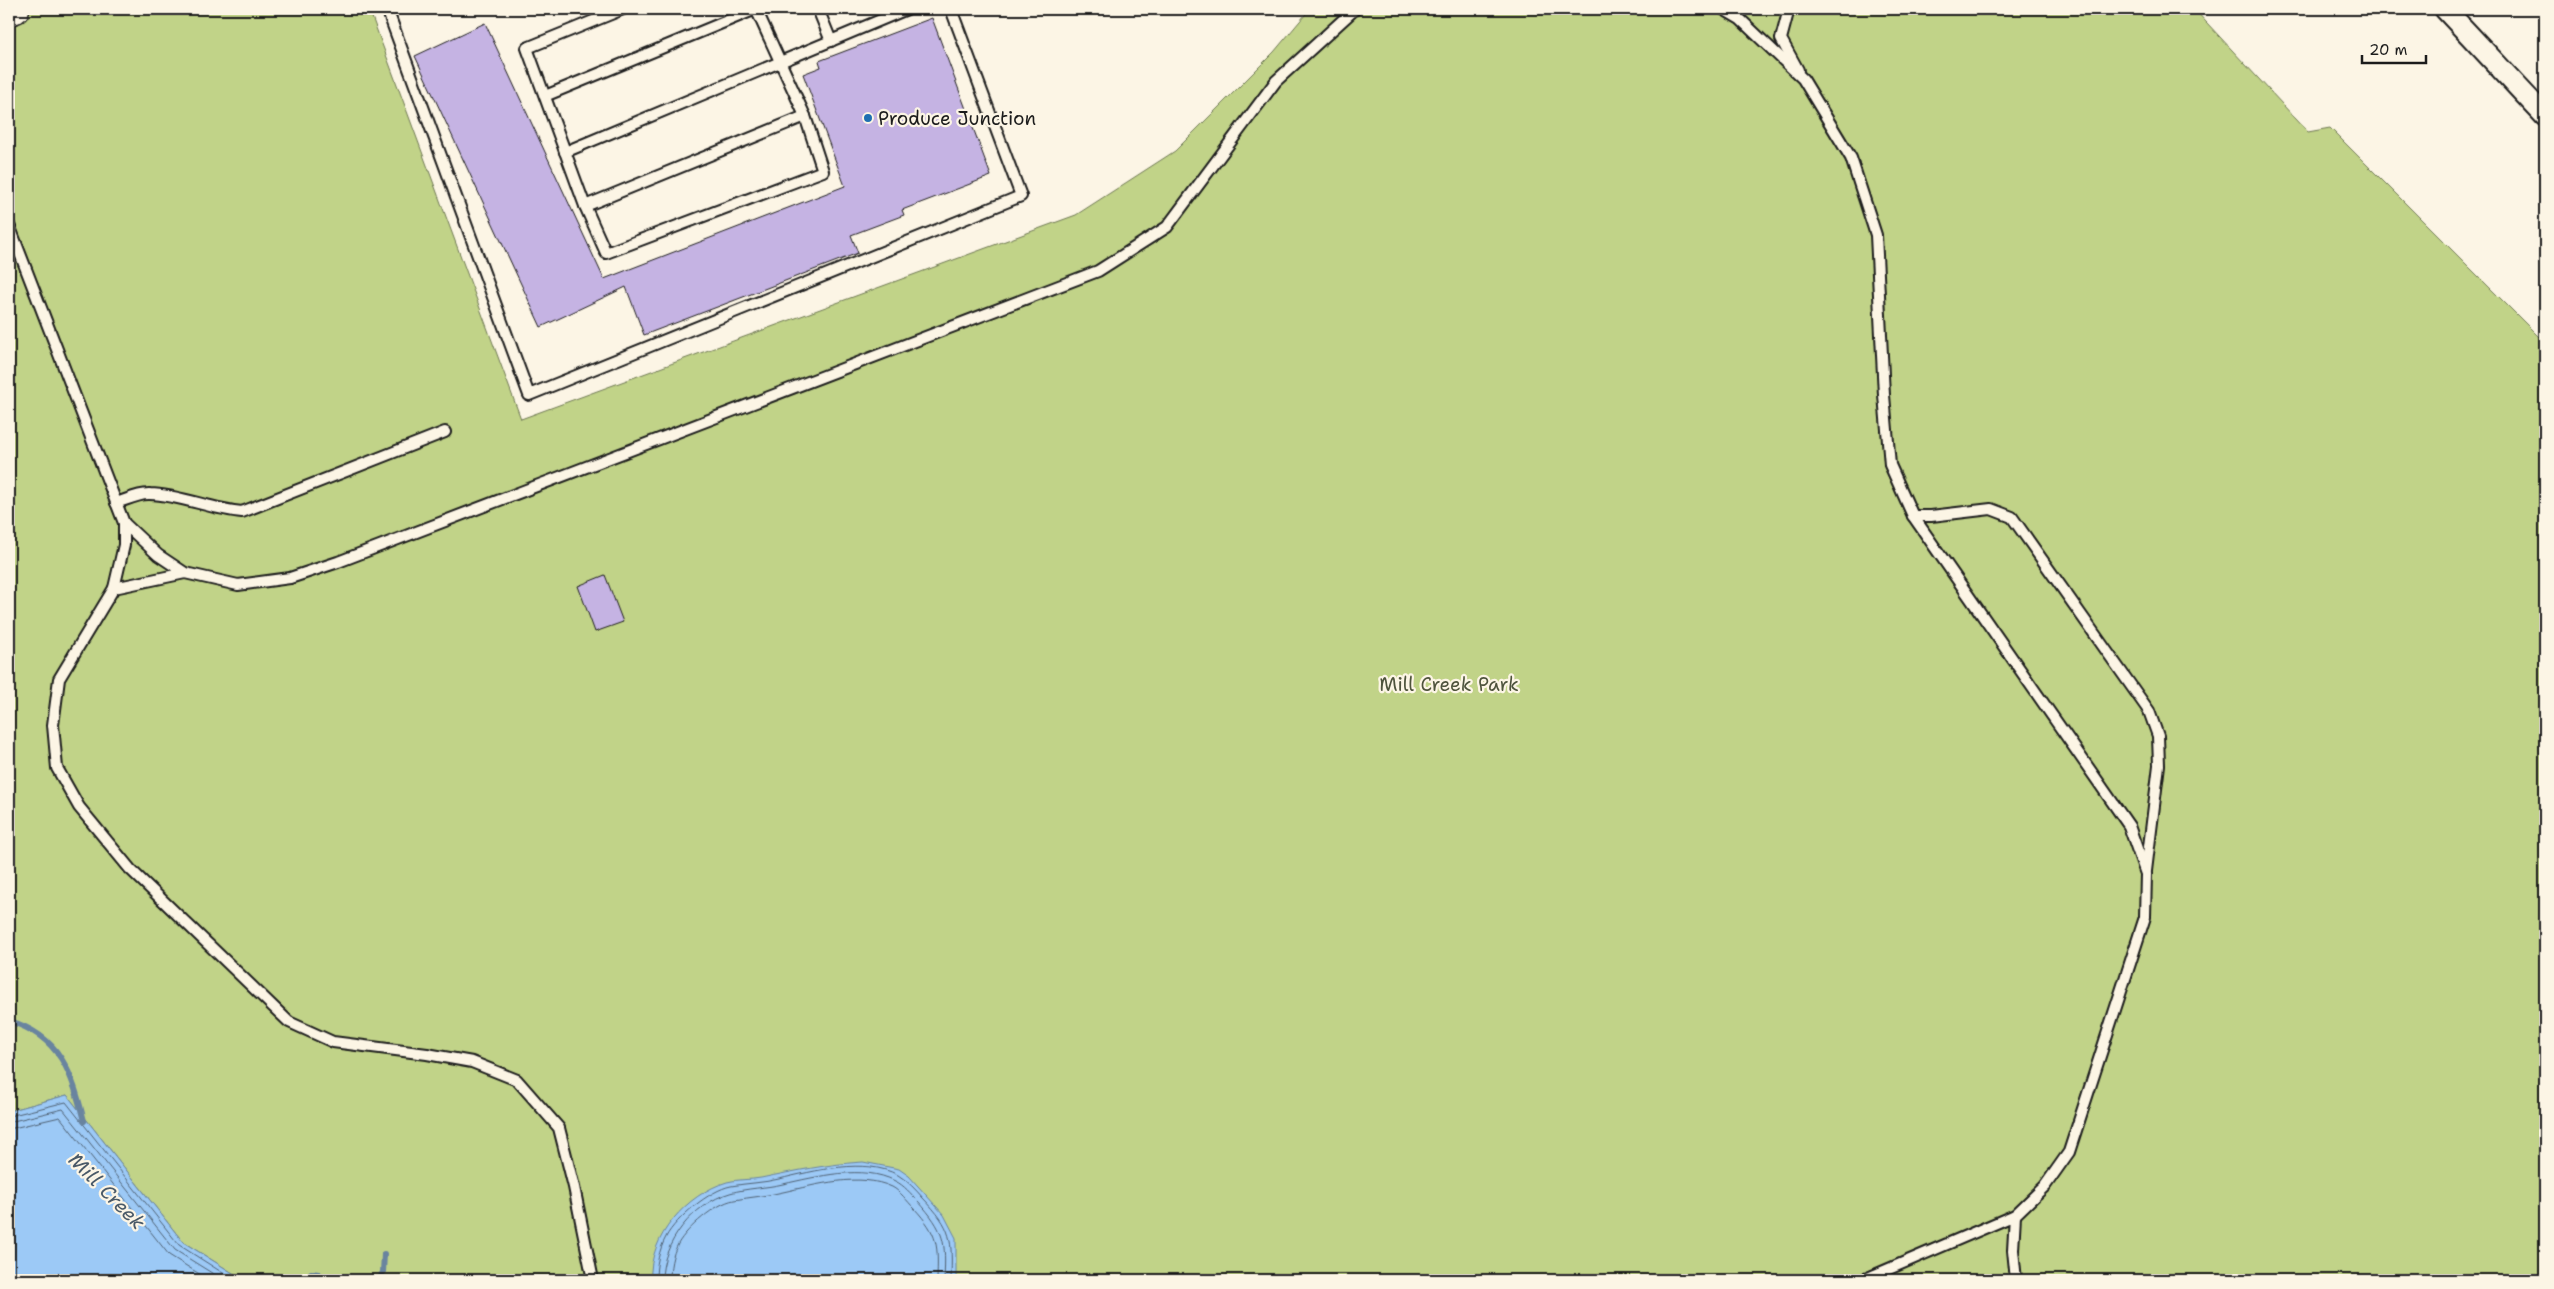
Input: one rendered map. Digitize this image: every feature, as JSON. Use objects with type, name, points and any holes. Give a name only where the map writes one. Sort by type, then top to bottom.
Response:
[{"type":"main road","points":[[9,11],[15,9]]},
{"type":"street","points":[[2444,9],[2545,116]]},
{"type":"lane","points":[[387,9],[529,395],[1021,196],[951,9]]},
{"type":"lane","points":[[544,96],[756,9],[805,116],[822,171],[606,253],[585,206],[526,48],[623,9]]},
{"type":"lane","points":[[818,9],[831,41]]},
{"type":"lane","points":[[565,152],[831,41],[883,13],[907,9]]},
{"type":"lane","points":[[124,523],[158,555],[185,573],[238,585],[298,576],[1098,271],[1167,227],[1276,81],[1355,9]]},
{"type":"lane","points":[[1723,9],[1740,19],[1803,79]]},
{"type":"lane","points":[[1789,9],[1781,39],[1851,158],[1876,235],[1884,395],[1890,465],[1913,516],[2129,826],[2146,874]]},
{"type":"lane","points":[[585,206],[805,116]]},
{"type":"lane","points":[[9,225],[124,523],[124,545],[114,588],[59,678],[53,725],[57,768],[80,807],[130,869],[289,1022],[333,1042],[427,1054],[472,1062],[518,1080],[559,1128],[574,1187],[593,1280]]},
{"type":"lane","points":[[116,503],[148,493],[190,501],[218,510],[242,512],[445,432]]},
{"type":"lane","points":[[1863,1280],[2014,1215],[2046,1186],[2069,1152],[2145,917],[2146,874],[2160,765],[2158,736],[2150,711],[2012,518],[1991,509],[1931,516],[1913,516]]},
{"type":"lane","points":[[114,588],[185,573]]},
{"type":"lane","points":[[2014,1215],[2013,1250],[2016,1280]]},
{"type":"green space","name":"Mill Creek Park","points":[[9,9],[369,9],[521,419],[1076,215],[1175,151],[1274,52],[1310,9],[2194,9],[2308,132],[2330,128],[2545,343],[2545,1280],[244,1280],[183,1242],[67,1095],[9,1111]]},
{"type":"water","name":"Mill Creek","points":[[67,1095],[183,1242],[244,1280],[9,1280],[9,1111]]},
{"type":"water","points":[[863,1162],[899,1169],[909,1176],[944,1215],[956,1238],[956,1280],[651,1280],[656,1248],[663,1233],[685,1207],[698,1196],[712,1188],[731,1181],[761,1178],[824,1166]]},
{"type":"building","points":[[932,18],[991,176],[902,210],[904,215],[851,235],[858,253],[644,335],[626,287],[541,327],[415,56],[485,23],[604,279],[845,186],[803,74],[821,67],[819,61]]},
{"type":"building","points":[[605,575],[623,622],[595,632],[578,586]]},
{"type":"waterway","points":[[9,1021],[41,1036],[52,1047],[69,1073],[84,1121]]},
{"type":"waterway","points":[[379,1280],[383,1272],[384,1254]]},
{"type":"waterway","points":[[304,1280],[311,1273],[319,1274],[324,1280]]},
{"type":"place","name":"Produce Junction","points":[[868,118]]}]
